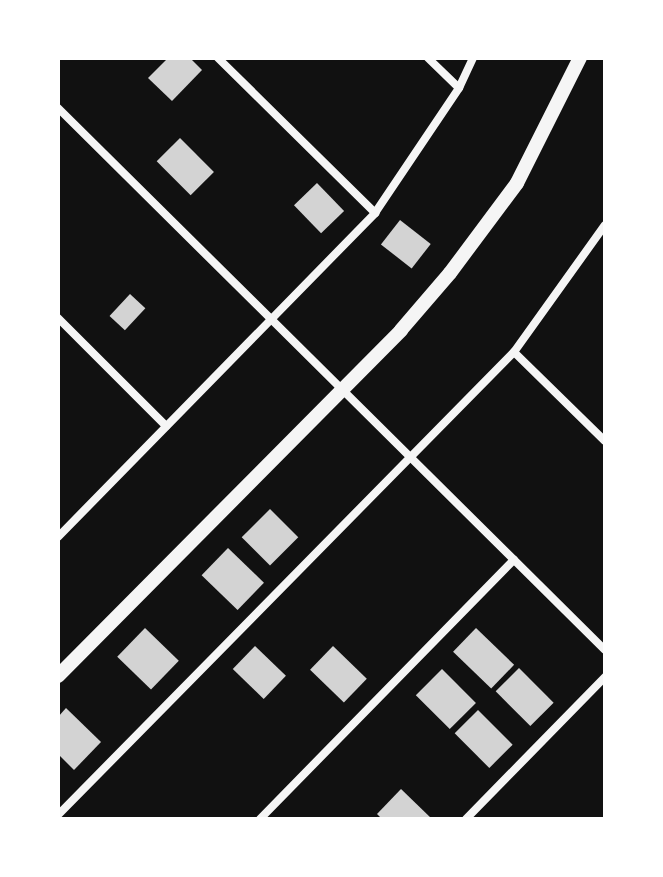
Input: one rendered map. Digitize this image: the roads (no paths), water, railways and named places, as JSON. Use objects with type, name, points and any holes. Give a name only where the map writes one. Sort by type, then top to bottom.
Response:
[{"type":"street","points":[[218,58],[375,213]]},
{"type":"street","points":[[428,58],[459,88]]},
{"type":"street","points":[[58,537],[375,213],[459,88],[473,58]]},
{"type":"street","points":[[58,676],[342,389],[450,273],[501,205],[580,58]]},
{"type":"street","points":[[58,108],[605,650]]},
{"type":"street","points":[[58,815],[412,459],[514,352],[604,230]]},
{"type":"street","points":[[58,318],[166,426]]},
{"type":"street","points":[[514,352],[605,441]]},
{"type":"street","points":[[58,522],[66,530]]},
{"type":"street","points":[[260,819],[514,560]]},
{"type":"street","points":[[466,819],[605,677]]}]
